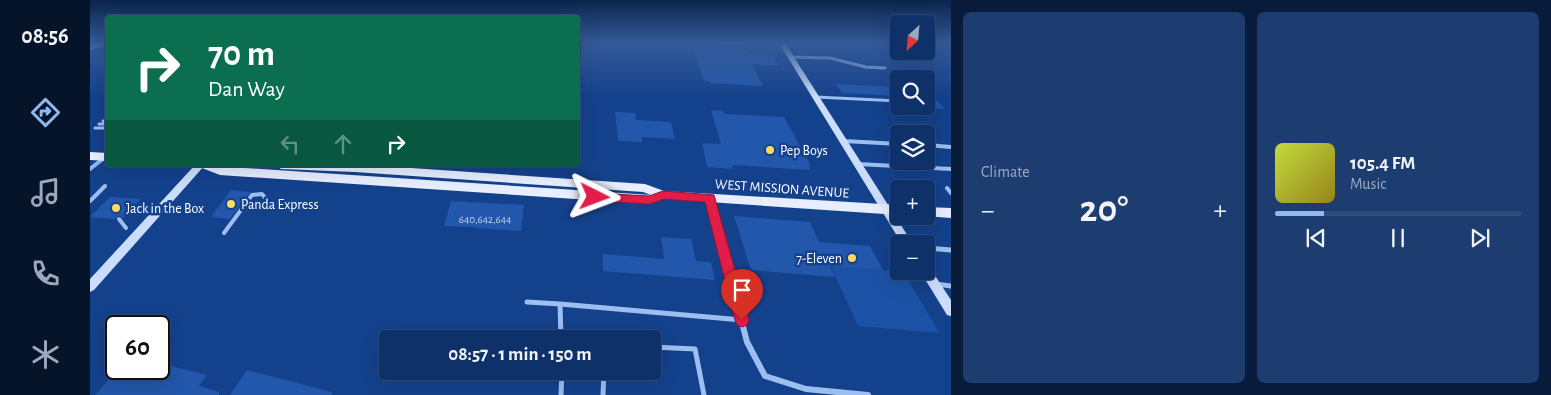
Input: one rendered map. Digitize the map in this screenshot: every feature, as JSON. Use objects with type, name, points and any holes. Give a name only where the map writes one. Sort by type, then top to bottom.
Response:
[{"type":"main road","points":[[90,156],[105,157]]},
{"type":"main road","name":"WEST MISSION AVENUE","points":[[211,167],[220,171],[551,194],[650,200],[663,195]]},
{"type":"main road","name":"WEST MISSION AVENUE","points":[[331,167],[645,188],[663,195],[890,210]]},
{"type":"main road","points":[[935,212],[951,213]]},
{"type":"street","points":[[794,61],[858,164],[890,207]]},
{"type":"street","points":[[90,288],[198,167]]},
{"type":"street","points":[[711,198],[748,342],[765,376],[807,392],[868,395]]},
{"type":"street","points":[[932,280],[951,311]]},
{"type":"lane","points":[[845,61],[885,68]]},
{"type":"lane","points":[[816,97],[890,101]]},
{"type":"lane","points":[[99,124],[105,123]]},
{"type":"lane","points":[[95,128],[104,128],[105,126]]},
{"type":"lane","points":[[844,141],[890,144]]},
{"type":"lane","points":[[935,146],[951,147]]},
{"type":"lane","points":[[858,164],[951,170]]},
{"type":"lane","points":[[90,201],[105,186]]},
{"type":"lane","points":[[949,188],[951,193]]},
{"type":"lane","points":[[224,233],[252,195],[262,194],[268,201]]},
{"type":"lane","points":[[119,219],[126,228]]},
{"type":"lane","points":[[935,249],[951,250]]},
{"type":"lane","points":[[934,284],[951,286]]},
{"type":"lane","points":[[527,302],[742,320]]},
{"type":"lane","points":[[560,304],[561,330]]},
{"type":"lane","points":[[661,347],[695,349],[704,395]]},
{"type":"lane","points":[[561,395],[562,380]]},
{"type":"lane","points":[[603,395],[604,380]]},
{"type":"shaded area","points":[[831,266],[890,270],[890,280],[908,280],[939,333],[858,326]]},
{"type":"building","points":[[698,61],[777,61],[779,66],[752,64],[763,86],[704,81]]},
{"type":"building","points":[[836,84],[890,87],[890,96],[842,93]]},
{"type":"building","points":[[935,98],[945,109],[935,108]]},
{"type":"building","name":"Pep Boys","points":[[711,110],[723,111],[725,114],[784,117],[809,162],[810,170],[732,165],[733,169],[707,167],[702,143],[721,144]]},
{"type":"building","points":[[615,112],[635,113],[636,120],[671,122],[675,139],[642,137],[642,142],[618,141]]},
{"type":"building","name":"Panda Express","points":[[231,190],[250,192],[230,219],[211,217]]},
{"type":"building","name":"Jack in the Box","points":[[110,197],[141,199],[123,218],[119,215],[115,219],[90,217]]},
{"type":"building","points":[[451,201],[524,205],[521,231],[444,226]]},
{"type":"building","points":[[734,216],[810,222],[819,242],[870,246],[883,270],[830,266],[835,277],[751,270]]},
{"type":"building","points":[[661,237],[691,239],[696,261],[711,262],[715,280],[603,271],[603,254],[664,259]]},
{"type":"building","points":[[170,366],[207,375],[199,386],[219,392],[219,395],[95,395],[108,380],[170,380]]},
{"type":"building","points":[[247,370],[332,392],[332,395],[230,395]]},
{"type":"waterway","points":[[90,169],[104,158]]},
{"type":"place","name":"Pep Boys","points":[[770,150]]},
{"type":"place","name":"Panda Express","points":[[231,204]]},
{"type":"place","name":"Jack in the Box","points":[[116,208]]},
{"type":"place","name":"7-Eleven","points":[[852,258]]},
{"type":"route","points":[[595,197],[650,200],[663,195],[710,198],[742,320]]}]
